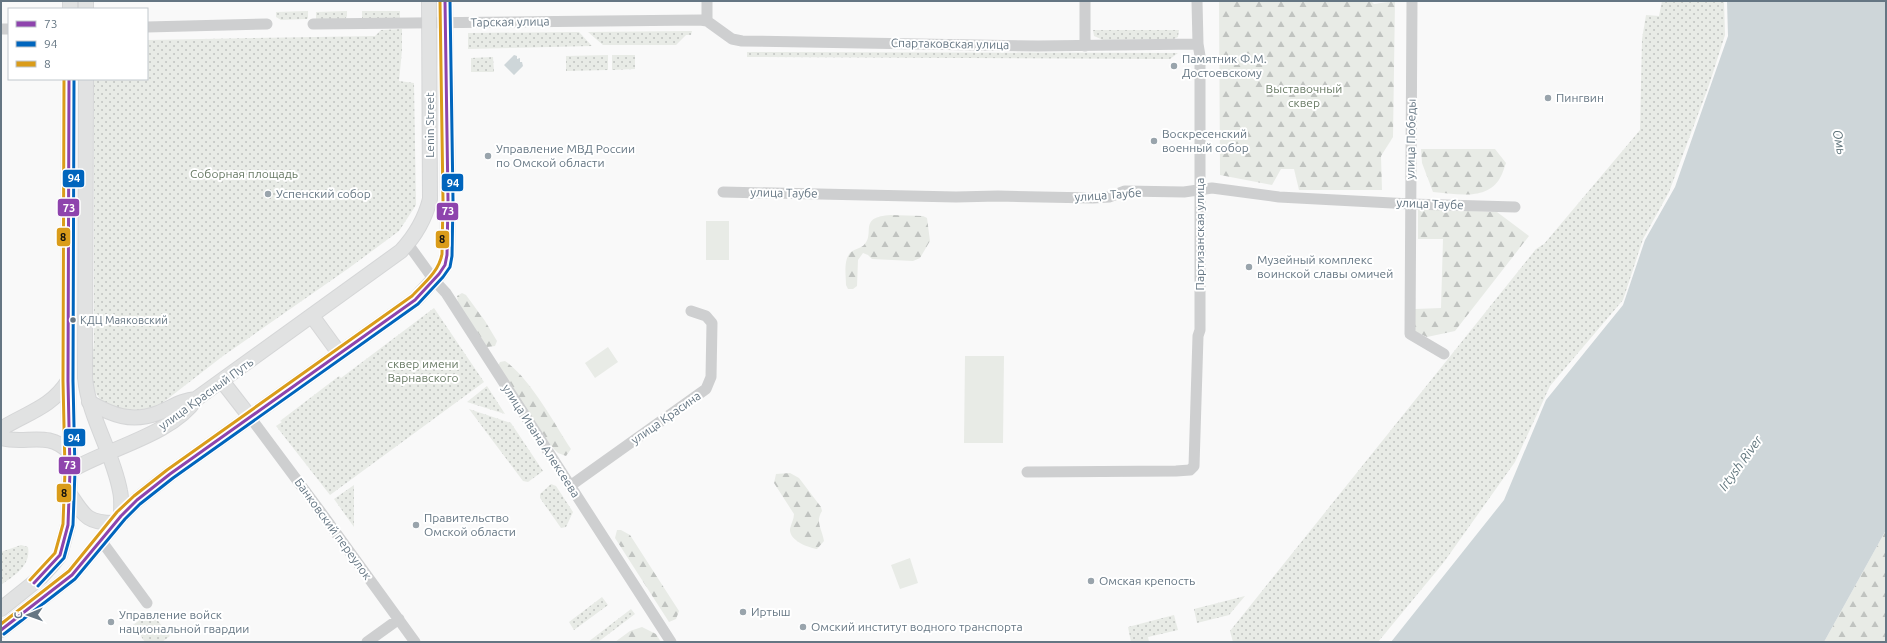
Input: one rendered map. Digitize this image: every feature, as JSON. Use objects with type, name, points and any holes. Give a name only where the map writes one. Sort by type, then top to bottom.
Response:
[{"type":"main road","name":"Lenin Street","points":[[408,244],[422,222],[430,199],[429,1]]},
{"type":"main road","name":"Lenin Street","points":[[434,280],[445,265],[447,255],[448,200],[445,1]]},
{"type":"main road","points":[[1,609],[41,577],[60,555],[68,525],[70,471],[68,381],[69,80]]},
{"type":"main road","points":[[86,80],[85,378],[89,402],[108,453],[120,492],[118,519]]},
{"type":"main road","name":"улица Красный Путь","points":[[70,471],[90,460],[159,430],[189,409],[196,400],[401,251],[408,244]]},
{"type":"main road","points":[[1,630],[72,575],[100,539],[137,500],[170,474],[415,300],[434,280]]},
{"type":"main road","points":[[312,316],[339,353]]},
{"type":"main road","points":[[1,429],[51,401],[61,392],[68,381]]},
{"type":"main road","points":[[222,381],[250,418]]},
{"type":"main road","points":[[89,402],[119,417],[135,418],[156,414],[186,400],[196,400]]},
{"type":"main road","points":[[1,438],[8,440],[51,440],[61,444],[69,452]]},
{"type":"main road","points":[[69,493],[83,513],[90,520],[99,523],[118,519]]},
{"type":"street","points":[[707,1],[708,21]]},
{"type":"street","points":[[1085,1],[1085,46]]},
{"type":"street","name":"Партизанская улица","points":[[1027,472],[1176,472],[1190,470],[1194,466],[1198,336],[1200,330],[1200,56],[1198,44],[1197,1]]},
{"type":"street","name":"улица Победы","points":[[1412,1],[1410,334],[1444,354]]},
{"type":"street","name":"Тарская улица","points":[[312,24],[708,21]]},
{"type":"street","name":"Спартаковская улица","points":[[708,21],[732,40],[742,41],[1085,46],[1198,44]]},
{"type":"street","points":[[148,27],[267,24]]},
{"type":"street","name":"улица Таубе","points":[[723,192],[956,197],[998,196],[1093,198],[1109,197],[1125,191],[1184,192],[1212,188],[1279,197],[1411,204],[1515,207]]},
{"type":"street","name":"улица Ивана Алексеева","points":[[408,244],[434,280],[446,293],[671,642]]},
{"type":"street","name":"улица Красина","points":[[570,486],[706,389],[711,377],[712,323],[706,316],[692,311]]},
{"type":"street","name":"Банковский переулок","points":[[250,418],[415,642]]},
{"type":"street","points":[[100,539],[147,603]]},
{"type":"street","points":[[367,642],[399,619]]},
{"type":"green space","name":"Выставочный сквер","points":[[1219,1],[1371,1],[1374,4],[1395,1],[1393,137],[1381,156],[1382,190],[1299,190],[1294,169],[1281,169],[1272,185],[1220,175]]},
{"type":"green space","points":[[1662,1],[1724,1],[1725,35],[1709,85],[1669,192],[1643,239],[1623,300],[1550,386],[1515,462],[1444,562],[1378,642],[1233,642],[1230,631],[1536,249],[1544,244],[1640,130],[1642,39],[1646,15],[1659,16]]},
{"type":"green space","points":[[308,11],[307,19],[281,20],[276,17],[276,12]]},
{"type":"green space","points":[[347,11],[347,16],[344,21],[316,21],[316,12]]},
{"type":"green space","points":[[362,11],[400,11],[400,20],[362,20]]},
{"type":"green space","name":"Соборная площадь","points":[[402,29],[402,50],[399,81],[414,83],[416,205],[399,231],[349,268],[223,356],[152,411],[137,415],[104,405],[95,392],[92,365],[94,342],[94,80],[148,80],[148,40],[375,36],[381,30]]},
{"type":"green space","points":[[1093,30],[1179,30],[1178,37],[1174,39],[1103,40],[1094,36]]},
{"type":"green space","points":[[692,31],[691,35],[686,35],[676,45],[603,45],[588,32]]},
{"type":"green space","points":[[579,32],[592,46],[468,49],[468,33]]},
{"type":"green space","points":[[747,52],[1178,53],[1170,59],[747,57]]},
{"type":"green space","points":[[608,55],[608,70],[566,71],[566,56]]},
{"type":"green space","points":[[612,55],[635,55],[635,69],[612,70]]},
{"type":"green space","points":[[493,57],[494,72],[471,72],[471,58]]},
{"type":"green space","points":[[1421,149],[1495,149],[1506,163],[1500,178],[1487,190],[1479,193],[1461,195],[1433,192],[1422,163]]},
{"type":"green space","points":[[1418,209],[1497,212],[1529,236],[1455,331],[1427,337],[1414,331],[1415,309],[1441,308],[1443,239],[1418,239]]},
{"type":"green space","points":[[881,216],[923,216],[927,218],[930,241],[920,258],[913,261],[872,259],[863,253],[858,260],[857,286],[853,289],[848,289],[846,285],[846,268],[848,255],[864,245],[867,240],[869,226],[874,219]]},
{"type":"green space","points":[[706,221],[729,221],[729,260],[706,260]]},
{"type":"green space","points":[[462,293],[466,295],[485,321],[497,341],[495,346],[487,347],[458,303],[457,296]]},
{"type":"green space","name":"сквер имени Варнавского","points":[[434,308],[484,382],[330,495],[276,426],[282,422],[280,421],[339,376],[341,378]]},
{"type":"green space","points":[[608,347],[618,362],[595,378],[585,363]]},
{"type":"green space","points":[[965,356],[1004,356],[1003,443],[964,443]]},
{"type":"green space","points":[[505,361],[523,378],[549,414],[571,449],[566,456],[558,453],[551,446],[498,366],[500,362]]},
{"type":"green space","points":[[487,386],[505,414],[467,402]]},
{"type":"green space","points":[[469,409],[511,423],[543,471],[528,482],[523,481]]},
{"type":"green space","points":[[790,473],[799,478],[821,507],[822,511],[819,522],[824,541],[817,549],[800,543],[791,533],[790,529],[794,514],[774,483],[776,474]]},
{"type":"green space","points":[[551,484],[556,486],[573,512],[566,527],[561,528],[540,498],[540,494]]},
{"type":"green space","points":[[354,485],[354,527],[334,499]]},
{"type":"green space","points":[[617,530],[621,530],[630,535],[679,611],[676,619],[669,622],[615,538]]},
{"type":"green space","points":[[1886,530],[1886,642],[1824,642]]},
{"type":"green space","points":[[21,545],[28,547],[27,560],[16,574],[1,585],[1,552]]},
{"type":"green space","points":[[910,558],[918,583],[900,589],[891,565]]},
{"type":"green space","points":[[1245,596],[1229,615],[1197,623],[1194,609]]},
{"type":"green space","points":[[602,597],[608,605],[574,630],[569,622]]},
{"type":"green space","points":[[631,609],[635,614],[598,642],[588,642]]},
{"type":"green space","points":[[151,612],[170,636],[162,642],[145,642],[133,625]]},
{"type":"green space","points":[[1174,615],[1178,630],[1148,637],[1149,642],[1131,642],[1128,627]]},
{"type":"green space","points":[[642,627],[656,634],[661,642],[615,642],[630,631]]},
{"type":"water","points":[[1727,1],[1886,1],[1886,530],[1824,642],[1391,642],[1504,500],[1546,400],[1623,305],[1645,240],[1675,187],[1728,36]]},
{"type":"water","points":[[514,55],[517,56],[517,59],[520,58],[520,62],[522,62],[523,66],[514,75],[504,65]]},
{"type":"transit line","name":"8","points":[[1,624],[69,571],[117,512],[134,496],[167,470],[412,296],[434,272],[438,266],[442,254],[443,200],[440,1]]},
{"type":"transit line","name":"73","points":[[1,630],[72,575],[121,516],[137,500],[170,474],[415,300],[439,274],[445,265],[447,255],[448,200],[445,1]]},
{"type":"transit line","name":"94","points":[[4,634],[75,579],[125,519],[140,504],[173,478],[418,304],[443,277],[450,267],[452,256],[453,200],[450,1]]},
{"type":"transit line","name":"8","points":[[30,580],[55,553],[63,524],[65,471],[63,381],[64,80]]},
{"type":"transit line","name":"73","points":[[34,583],[60,555],[68,525],[70,471],[68,381],[69,80]]},
{"type":"transit line","name":"94","points":[[38,586],[64,558],[73,525],[75,471],[73,381],[74,80]]},
{"type":"place","name":"Памятник Ф.М. Достоевскому","points":[[1174,66]]},
{"type":"place","name":"Пингвин","points":[[1548,98]]},
{"type":"place","name":"Воскресенский военный собор","points":[[1154,141]]},
{"type":"place","name":"Управление МВД России по Омской области","points":[[488,156]]},
{"type":"place","name":"Успенский собор","points":[[268,194]]},
{"type":"place","name":"Музейный комплекс воинской славы омичей","points":[[1249,267]]},
{"type":"place","name":"КДЦ Маяковский","points":[[73,320]]},
{"type":"place","name":"Правительство Омской области","points":[[416,525]]},
{"type":"place","name":"Омская крепость","points":[[1091,581]]},
{"type":"place","name":"Иртыш","points":[[743,612]]},
{"type":"place","name":"Управление войск национальной гвардии","points":[[111,622]]},
{"type":"place","name":"Омский институт водного транспорта","points":[[803,627]]},
{"type":"water label","name":"Омь","points":[[1840,142]]},
{"type":"water label","name":"Irtysh River","points":[[1740,463]]}]
